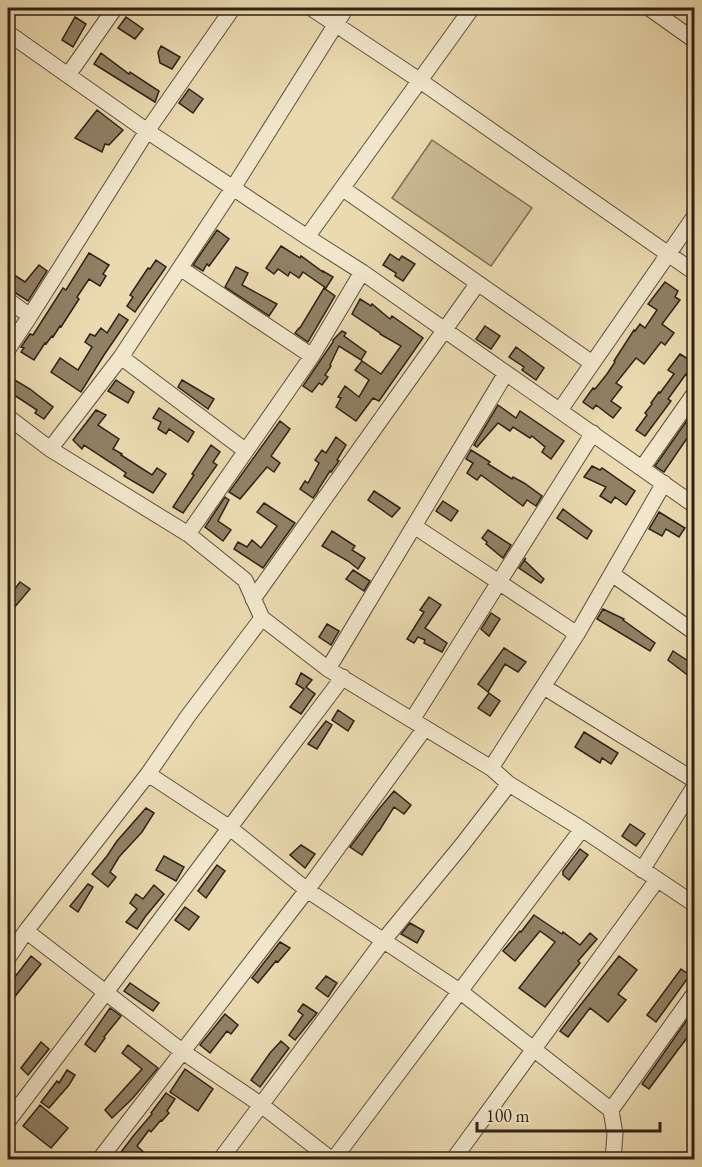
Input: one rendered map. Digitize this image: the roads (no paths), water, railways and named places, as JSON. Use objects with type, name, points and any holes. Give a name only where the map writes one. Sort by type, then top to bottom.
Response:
[{"type":"street","points":[[68,75],[115,8]]},
{"type":"street","points":[[8,349],[147,131],[233,8]]},
{"type":"street","points":[[311,8],[419,80],[694,272]]},
{"type":"street","points":[[50,448],[121,357],[233,188],[346,8]]},
{"type":"street","points":[[307,237],[472,8]]},
{"type":"street","points":[[649,8],[694,40]]},
{"type":"street","points":[[8,33],[147,131],[362,272],[694,505]]},
{"type":"street","points":[[342,188],[592,363]]},
{"type":"street","points":[[560,410],[694,217]]},
{"type":"street","points":[[180,268],[312,356]]},
{"type":"street","points":[[188,534],[312,356],[362,272]]},
{"type":"street","points":[[253,599],[478,283]]},
{"type":"street","points":[[8,300],[30,316]]},
{"type":"street","points":[[121,357],[246,451]]},
{"type":"street","points":[[328,669],[506,373]]},
{"type":"street","points":[[642,468],[694,394]]},
{"type":"street","points":[[8,417],[50,448],[188,534],[245,580],[262,618],[328,669],[492,768],[509,784],[694,904]]},
{"type":"street","points":[[99,1160],[307,890],[419,724],[498,583],[593,433]]},
{"type":"street","points":[[492,768],[577,634],[664,483]]},
{"type":"street","points":[[414,525],[577,634]]},
{"type":"street","points":[[612,574],[694,632]]},
{"type":"street","points":[[8,958],[26,931],[148,774],[188,716],[262,618]]},
{"type":"street","points":[[8,1121],[343,677]]},
{"type":"street","points":[[544,687],[694,780]]},
{"type":"street","points":[[148,774],[230,828],[307,890],[461,992],[611,1110],[615,1134],[614,1160]]},
{"type":"street","points":[[220,1160],[383,941],[509,784]]},
{"type":"street","points":[[642,870],[694,787]]},
{"type":"street","points":[[26,931],[183,1052],[260,1104],[333,1160],[582,830]]},
{"type":"street","points":[[453,1160],[657,880]]},
{"type":"street","points":[[611,1110],[694,994]]}]
